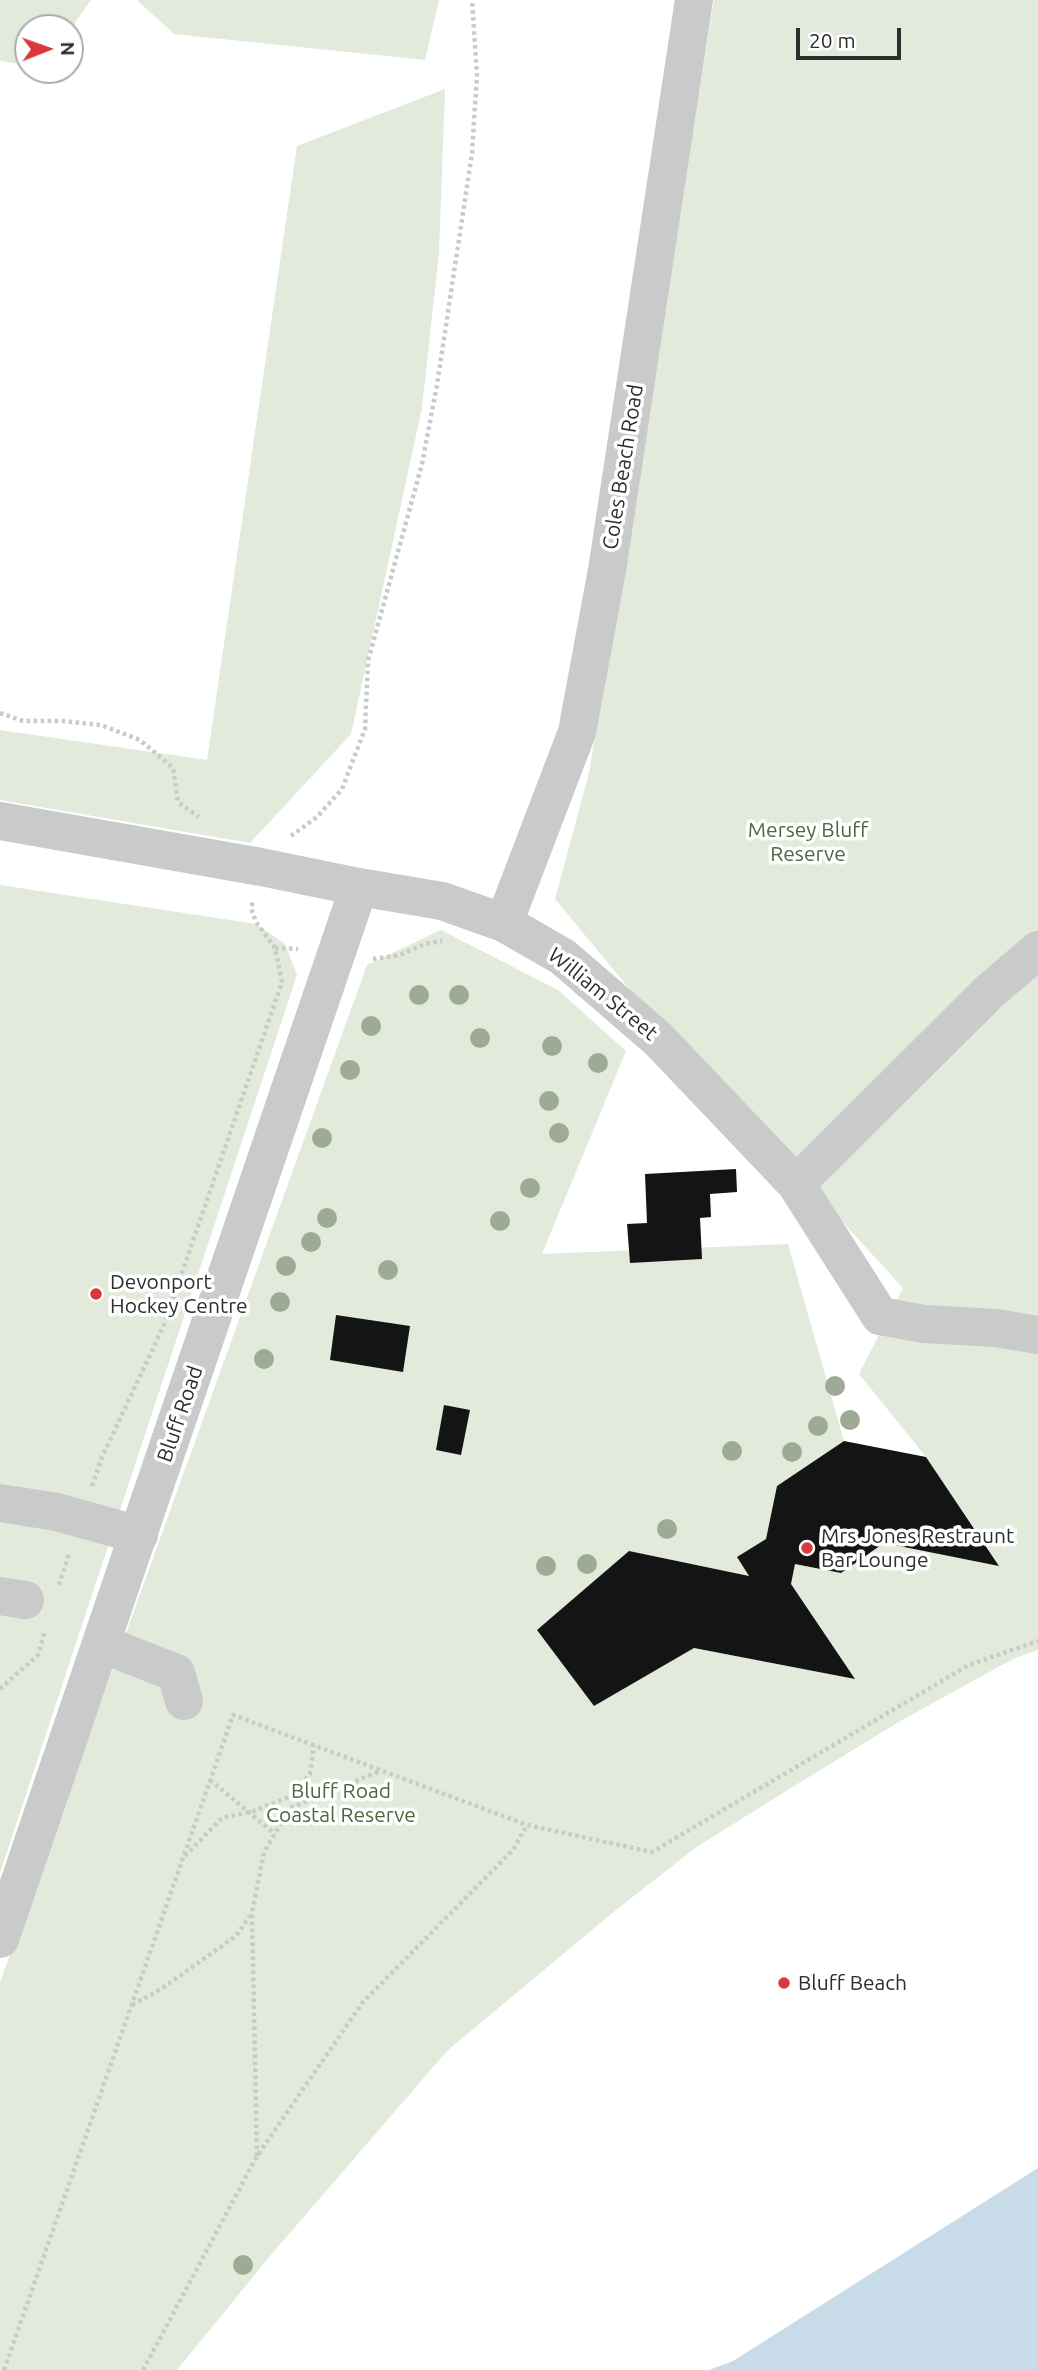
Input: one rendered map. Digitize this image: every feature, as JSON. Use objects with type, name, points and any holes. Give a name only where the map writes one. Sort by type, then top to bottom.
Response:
[{"type":"street","name":"Coles Beach Road","points":[[504,923],[577,732],[607,570],[694,0]]},
{"type":"street","name":"William Street","points":[[0,821],[442,901],[504,923],[563,957],[658,1039],[796,1184],[880,1316],[924,1324],[996,1328],[1038,1335]]},
{"type":"street","name":"Bluff Road","points":[[0,1940],[359,887]]},
{"type":"street","points":[[796,1184],[990,991],[1038,950]]},
{"type":"street","points":[[0,1503],[57,1512],[139,1535]]},
{"type":"street","points":[[102,1644],[176,1673],[184,1701]]},
{"type":"path","points":[[0,713],[23,721],[102,725],[140,740],[173,768],[178,802],[208,823]]},
{"type":"path","points":[[275,948],[338,951],[372,959],[400,956],[425,944],[445,940]]},
{"type":"path","points":[[4,2370],[233,1715],[527,1825],[652,1852],[970,1665],[1038,1640]]},
{"type":"path","points":[[183,1858],[222,1818],[249,1812],[289,1797],[310,1774],[314,1745]]},
{"type":"path","points":[[257,2156],[252,1913],[264,1852],[290,1808],[381,1770]]},
{"type":"path","points":[[210,1780],[275,1834]]},
{"type":"path","points":[[143,2370],[257,2156],[363,2002],[513,1850],[527,1825]]},
{"type":"path","points":[[131,2006],[161,1989],[236,1936],[252,1913]]},
{"type":"green space","points":[[0,0],[91,0],[81,14],[14,14],[14,63],[0,61]]},
{"type":"green space","points":[[137,0],[439,0],[425,60],[174,34]]},
{"type":"green space","points":[[714,0],[1038,0],[1038,1650],[1013,1659],[902,1720],[695,1848],[611,1914],[447,2051],[270,2256],[177,2370],[0,2370],[0,1982],[367,965],[441,930],[558,990],[626,1051],[542,1254],[788,1244],[844,1441],[777,1486],[766,1539],[737,1557],[749,1576],[629,1551],[538,1630],[594,1706],[694,1648],[855,1679],[791,1584],[795,1564],[841,1573],[884,1543],[999,1565],[926,1457],[859,1374],[903,1288],[627,986],[555,899],[589,773]]},
{"type":"green space","points":[[445,89],[439,253],[422,408],[351,734],[250,843],[0,800],[0,730],[207,760],[297,146]]},
{"type":"green space","name":"Devonport Hockey Centre","points":[[0,885],[256,924],[285,944],[297,975],[0,1873]]},
{"type":"water","points":[[1038,2168],[1038,2370],[709,2370],[733,2361]]},
{"type":"building","points":[[736,1169],[737,1192],[710,1194],[711,1217],[700,1218],[702,1259],[630,1263],[627,1224],[647,1223],[645,1174]]},
{"type":"building","points":[[336,1315],[410,1326],[403,1372],[330,1360]]},
{"type":"building","points":[[444,1405],[470,1410],[461,1455],[436,1450]]},
{"type":"building","points":[[844,1441],[926,1457],[999,1566],[884,1543],[841,1573],[795,1564],[791,1584],[855,1679],[694,1648],[594,1706],[537,1630],[629,1551],[749,1576],[737,1557],[766,1539],[777,1486]]},
{"type":"place","name":"Devonport Hockey Centre","points":[[96,1294]]},
{"type":"place","name":"Mrs Jones Restraunt Bar Lounge","points":[[807,1548]]},
{"type":"place","name":"Bluff Beach","points":[[784,1983]]},
{"type":"park label","name":"Mersey Bluff Reserve","points":[[808,842]]},
{"type":"park label","name":"Bluff Road Coastal Reserve","points":[[341,1803]]}]
